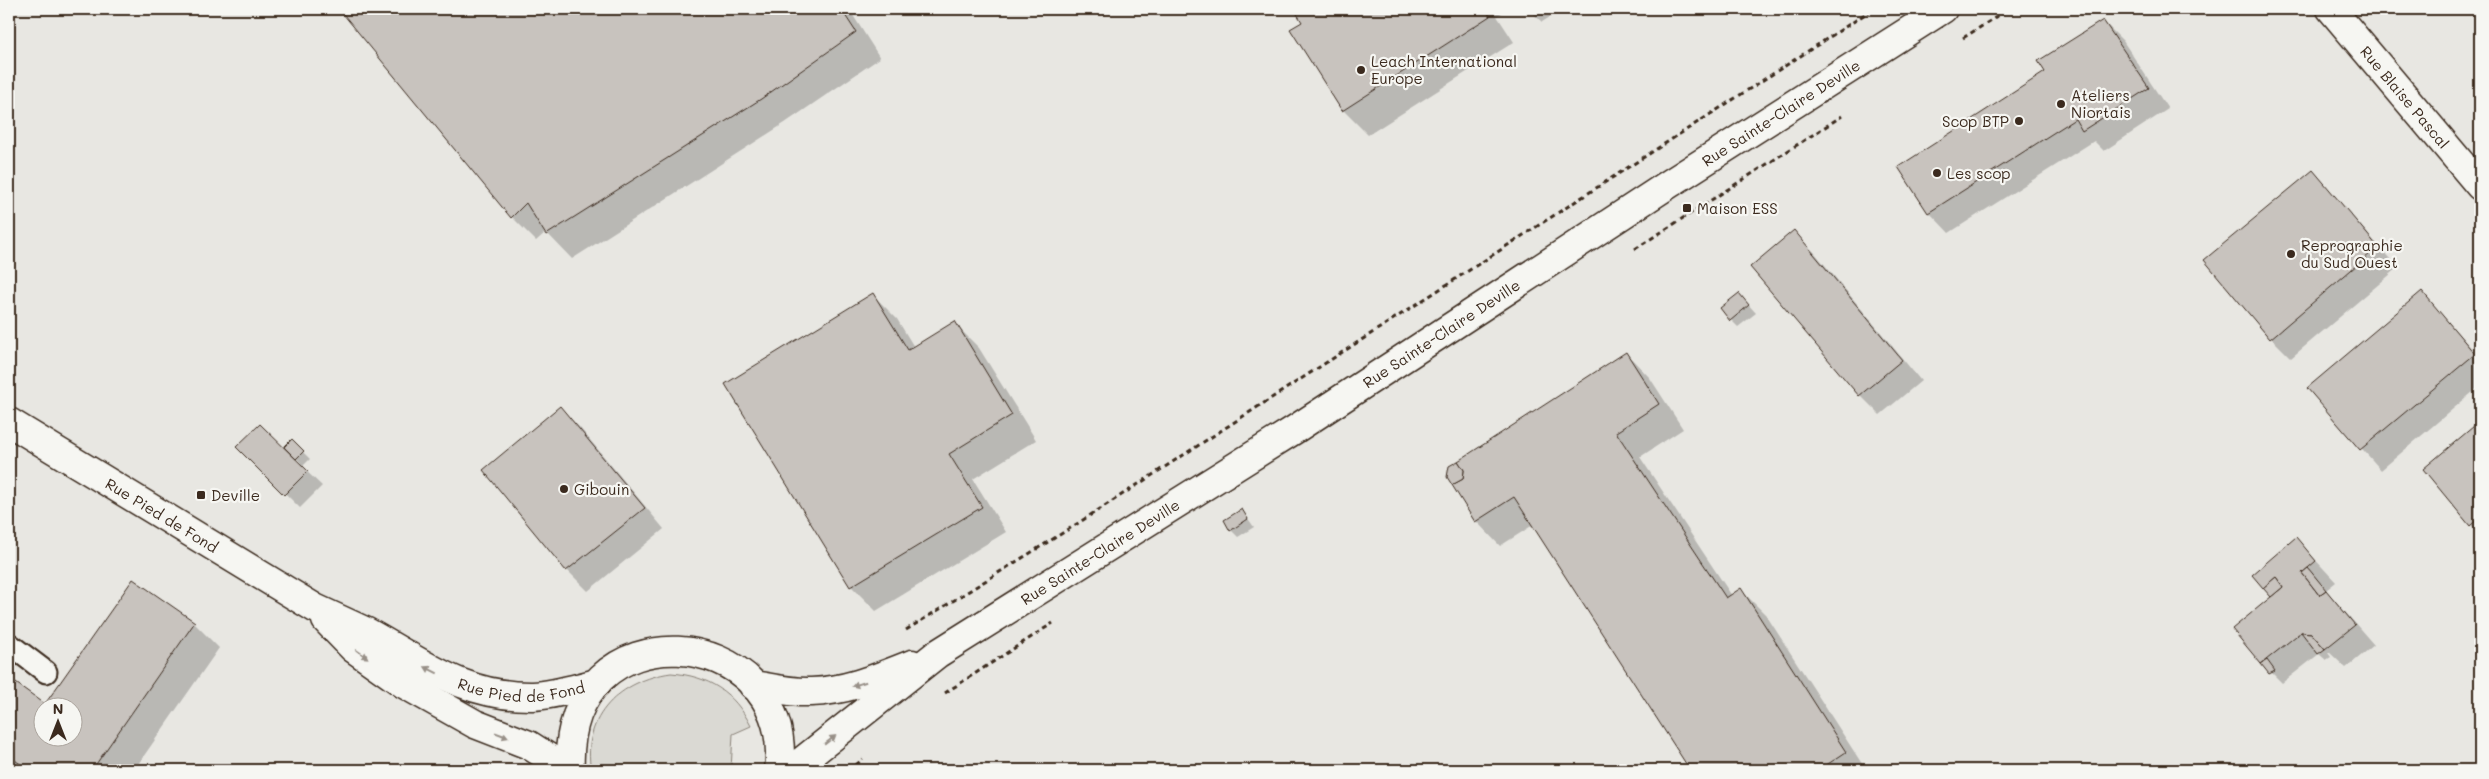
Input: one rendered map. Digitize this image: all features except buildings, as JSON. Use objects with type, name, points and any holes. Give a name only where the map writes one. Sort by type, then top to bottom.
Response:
[{"type":"main road","name":"Rue Sainte-Claire Deville","points":[[791,770],[937,654],[1294,430],[1677,178],[1943,9]]},
{"type":"main road","name":"Rue Blaise Pascal","points":[[2330,9],[2480,186]]},
{"type":"main road","name":"Rue Pied de Fond","points":[[9,422],[315,608],[367,632],[427,668],[456,682],[505,694],[534,696],[567,691],[597,683]]},
{"type":"main road","name":"Rue Pied de Fond","points":[[315,608],[353,648],[404,684],[475,724],[529,745],[569,770]]},
{"type":"main road","points":[[569,770],[569,748],[573,724],[583,702],[597,683],[609,671],[624,662],[647,653],[676,649],[700,653],[719,660],[731,666],[753,685],[768,706],[773,718],[780,756],[779,770]]},
{"type":"main road","name":"Rue Sainte-Claire Deville","points":[[753,685],[810,693],[835,690],[860,685],[937,654]]},
{"type":"lane","points":[[9,644],[46,672]]},
{"type":"path","points":[[903,632],[1068,529],[1873,9]]},
{"type":"shaded area","points":[[9,9],[2480,9],[2480,770],[9,770]]},
{"type":"shaded area","points":[[671,673],[709,682],[728,695],[744,714],[751,726],[733,734],[731,770],[591,770],[590,751],[592,733],[599,717],[609,704],[621,693],[636,684],[653,677]]},
{"type":"place","name":"Leach International Europe","points":[[1361,70]]},
{"type":"place","name":"Ateliers Niortais","points":[[2061,104]]},
{"type":"place","name":"Scop BTP","points":[[2019,121]]},
{"type":"place","name":"Les scop","points":[[1937,173]]},
{"type":"place","name":"Maison ESS","points":[[1687,208]]},
{"type":"place","name":"Reprographie du Sud Ouest","points":[[2291,254]]},
{"type":"place","name":"Gibouin","points":[[564,489]]},
{"type":"place","name":"Deville","points":[[201,495]]}]
